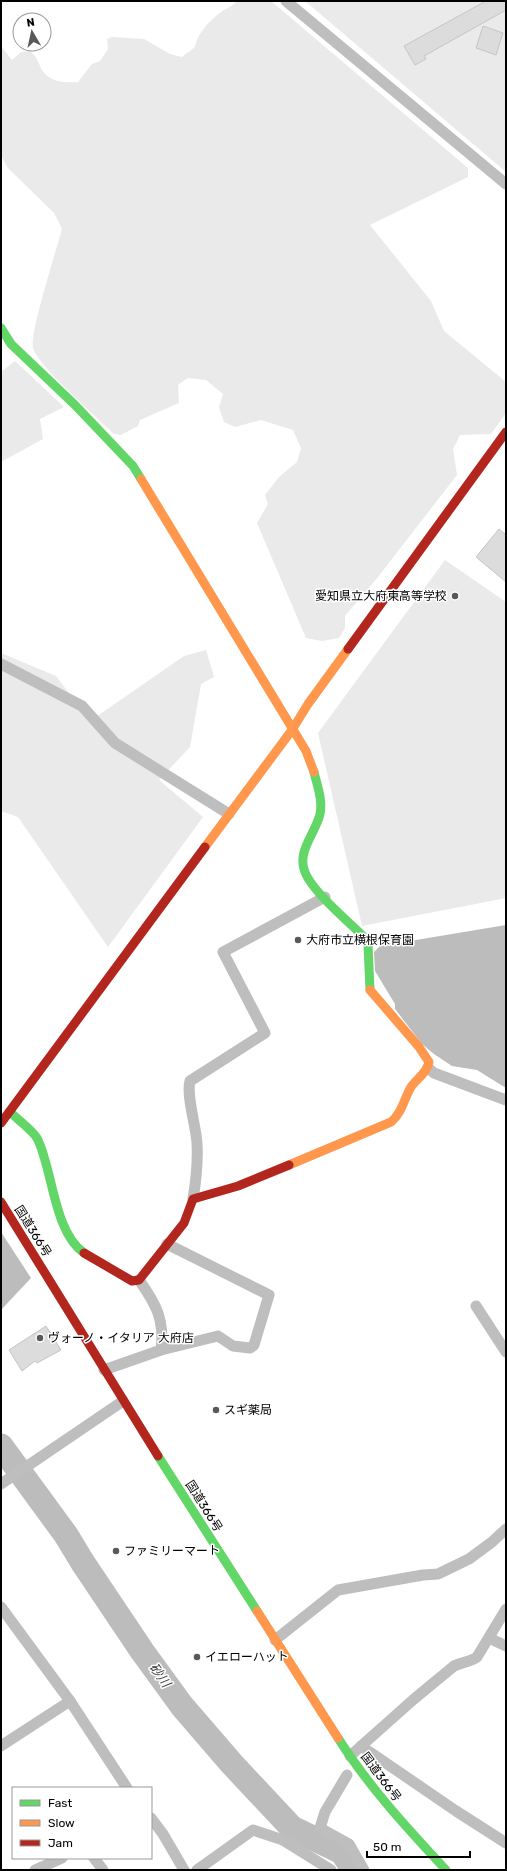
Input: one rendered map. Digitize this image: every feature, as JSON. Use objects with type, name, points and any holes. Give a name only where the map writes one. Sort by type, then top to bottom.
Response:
[{"type":"main road","points":[[1,328],[11,344],[75,405],[133,466],[313,765],[320,808],[319,819],[304,855],[302,863],[303,870],[306,876],[325,897],[363,936],[368,945],[370,991],[419,1048],[429,1062],[428,1068],[412,1086],[396,1118],[391,1122],[238,1186],[193,1199],[184,1223],[139,1280],[132,1281],[82,1252],[68,1234],[58,1209],[38,1139],[10,1112]]},
{"type":"main road","points":[[1,1123],[292,730],[308,704],[506,432]]},
{"type":"main road","name":"国道366号","points":[[1,1202],[123,1401],[356,1767],[392,1812],[446,1870]]},
{"type":"street","points":[[286,1],[506,184]]},
{"type":"street","points":[[1,664],[82,706],[115,743],[229,814]]},
{"type":"street","points":[[193,1199],[197,1144],[188,1087],[190,1081],[265,1033],[223,952],[325,897]]},
{"type":"street","points":[[428,1068],[434,1073],[506,1100]]},
{"type":"street","points":[[104,1370],[161,1350],[218,1336],[233,1346],[250,1348],[254,1345],[269,1295],[167,1244]]},
{"type":"street","points":[[139,1280],[150,1295],[161,1321],[161,1350]]},
{"type":"street","points":[[476,1306],[506,1352]]},
{"type":"street","points":[[2,1483],[123,1401]]},
{"type":"street","points":[[275,1640],[338,1590],[423,1575],[438,1574],[469,1559],[492,1542],[506,1529]]},
{"type":"street","points":[[1,1607],[70,1701],[126,1787]]},
{"type":"street","points":[[350,1756],[414,1699],[454,1666],[460,1663],[472,1661],[477,1657],[506,1609]]},
{"type":"street","points":[[488,1638],[506,1646]]},
{"type":"street","points":[[1,1746],[70,1701]]},
{"type":"street","points":[[361,1746],[456,1811],[506,1843]]},
{"type":"street","points":[[347,1775],[325,1812],[320,1828],[349,1844],[364,1870]]},
{"type":"street","points":[[152,1819],[164,1834],[184,1870]]},
{"type":"street","points":[[197,1870],[253,1830],[283,1840],[331,1870]]},
{"type":"street","points":[[34,1870],[60,1859]]},
{"type":"street","points":[[95,1859],[103,1870]]},
{"type":"shaded area","points":[[237,1],[271,1],[468,168],[468,177],[370,225],[431,301],[444,331],[506,382],[506,413],[491,434],[460,435],[453,449],[457,475],[378,577],[345,616],[345,628],[339,638],[322,641],[306,638],[257,523],[268,504],[265,495],[279,477],[297,462],[301,448],[293,430],[261,420],[235,427],[224,422],[219,407],[223,394],[206,380],[188,378],[178,385],[179,403],[140,420],[138,426],[121,435],[114,434],[83,405],[46,367],[37,356],[33,348],[35,327],[39,310],[62,229],[54,213],[7,167],[1,155],[1,46],[12,60],[21,52],[31,52],[34,54],[43,71],[51,78],[61,82],[78,82],[92,64],[100,61],[108,49],[107,39],[112,37],[144,39],[170,54],[182,57],[195,47],[202,31],[210,22],[219,13]]},
{"type":"shaded area","points":[[305,1],[506,1],[506,172]]},
{"type":"shaded area","points":[[15,361],[64,407],[40,419],[43,439],[1,462],[1,372]]},
{"type":"shaded area","name":"愛知県立大府東高等学校","points":[[445,560],[506,602],[506,898],[362,926],[318,733]]},
{"type":"shaded area","points":[[206,650],[214,677],[201,684],[190,747],[159,780],[203,817],[108,947],[18,817],[1,811],[1,653],[56,676],[90,721],[184,656]]},
{"type":"shaded area","points":[[506,925],[506,1088],[477,1070],[452,1066],[422,1044],[395,1009],[395,1004],[375,971],[374,952],[380,946]]},
{"type":"shaded area","points":[[1,1232],[31,1278],[1,1310]]},
{"type":"building","points":[[486,1],[506,1],[506,10],[424,56],[426,59],[415,65],[404,46]]},
{"type":"building","points":[[483,26],[503,33],[496,55],[476,48]]},
{"type":"building","points":[[499,529],[506,535],[506,582],[476,557]]},
{"type":"building","name":"ヴォーノ・イタリア 大府店","points":[[46,1326],[61,1350],[37,1363],[35,1361],[22,1371],[9,1350]]},
{"type":"waterway","name":"砂川","points":[[1,1446],[66,1535],[142,1651],[182,1706],[232,1764],[292,1828],[342,1852],[354,1870]]},
{"type":"traffic: fast","points":[[1,328],[11,344],[75,405],[133,466],[141,479]]},
{"type":"traffic: fast","points":[[314,772],[321,809],[318,821],[303,855],[304,869],[313,886],[363,936],[368,945],[370,990]]},
{"type":"traffic: fast","points":[[10,1112],[30,1129],[38,1140],[43,1153],[55,1201],[66,1231],[74,1243],[84,1253]]},
{"type":"traffic: fast","points":[[158,1456],[257,1611]]},
{"type":"traffic: fast","points":[[338,1738],[362,1773],[403,1823],[446,1870]]},
{"type":"traffic: slow","points":[[141,479],[306,751],[314,772]]},
{"type":"traffic: slow","points":[[205,847],[292,730],[308,704],[348,649]]},
{"type":"traffic: slow","points":[[289,1165],[391,1122],[400,1110],[411,1087],[428,1066],[429,1062],[419,1047],[370,990]]},
{"type":"traffic: slow","points":[[257,1611],[338,1738]]},
{"type":"traffic: jam","points":[[348,649],[506,432]]},
{"type":"traffic: jam","points":[[1,1123],[205,847]]},
{"type":"traffic: jam","points":[[84,1253],[132,1281],[139,1280],[184,1223],[193,1199],[238,1186],[289,1165]]},
{"type":"traffic: jam","points":[[1,1202],[158,1456]]},
{"type":"place","name":"愛知県立大府東高等学校","points":[[455,596]]},
{"type":"place","name":"大府市立横根保育園","points":[[298,940]]},
{"type":"place","name":"ヴォーノ・イタリア 大府店","points":[[40,1338]]},
{"type":"place","name":"スギ薬局","points":[[216,1410]]},
{"type":"place","name":"ファミリーマート","points":[[116,1551]]},
{"type":"place","name":"イエローハット","points":[[197,1657]]}]
